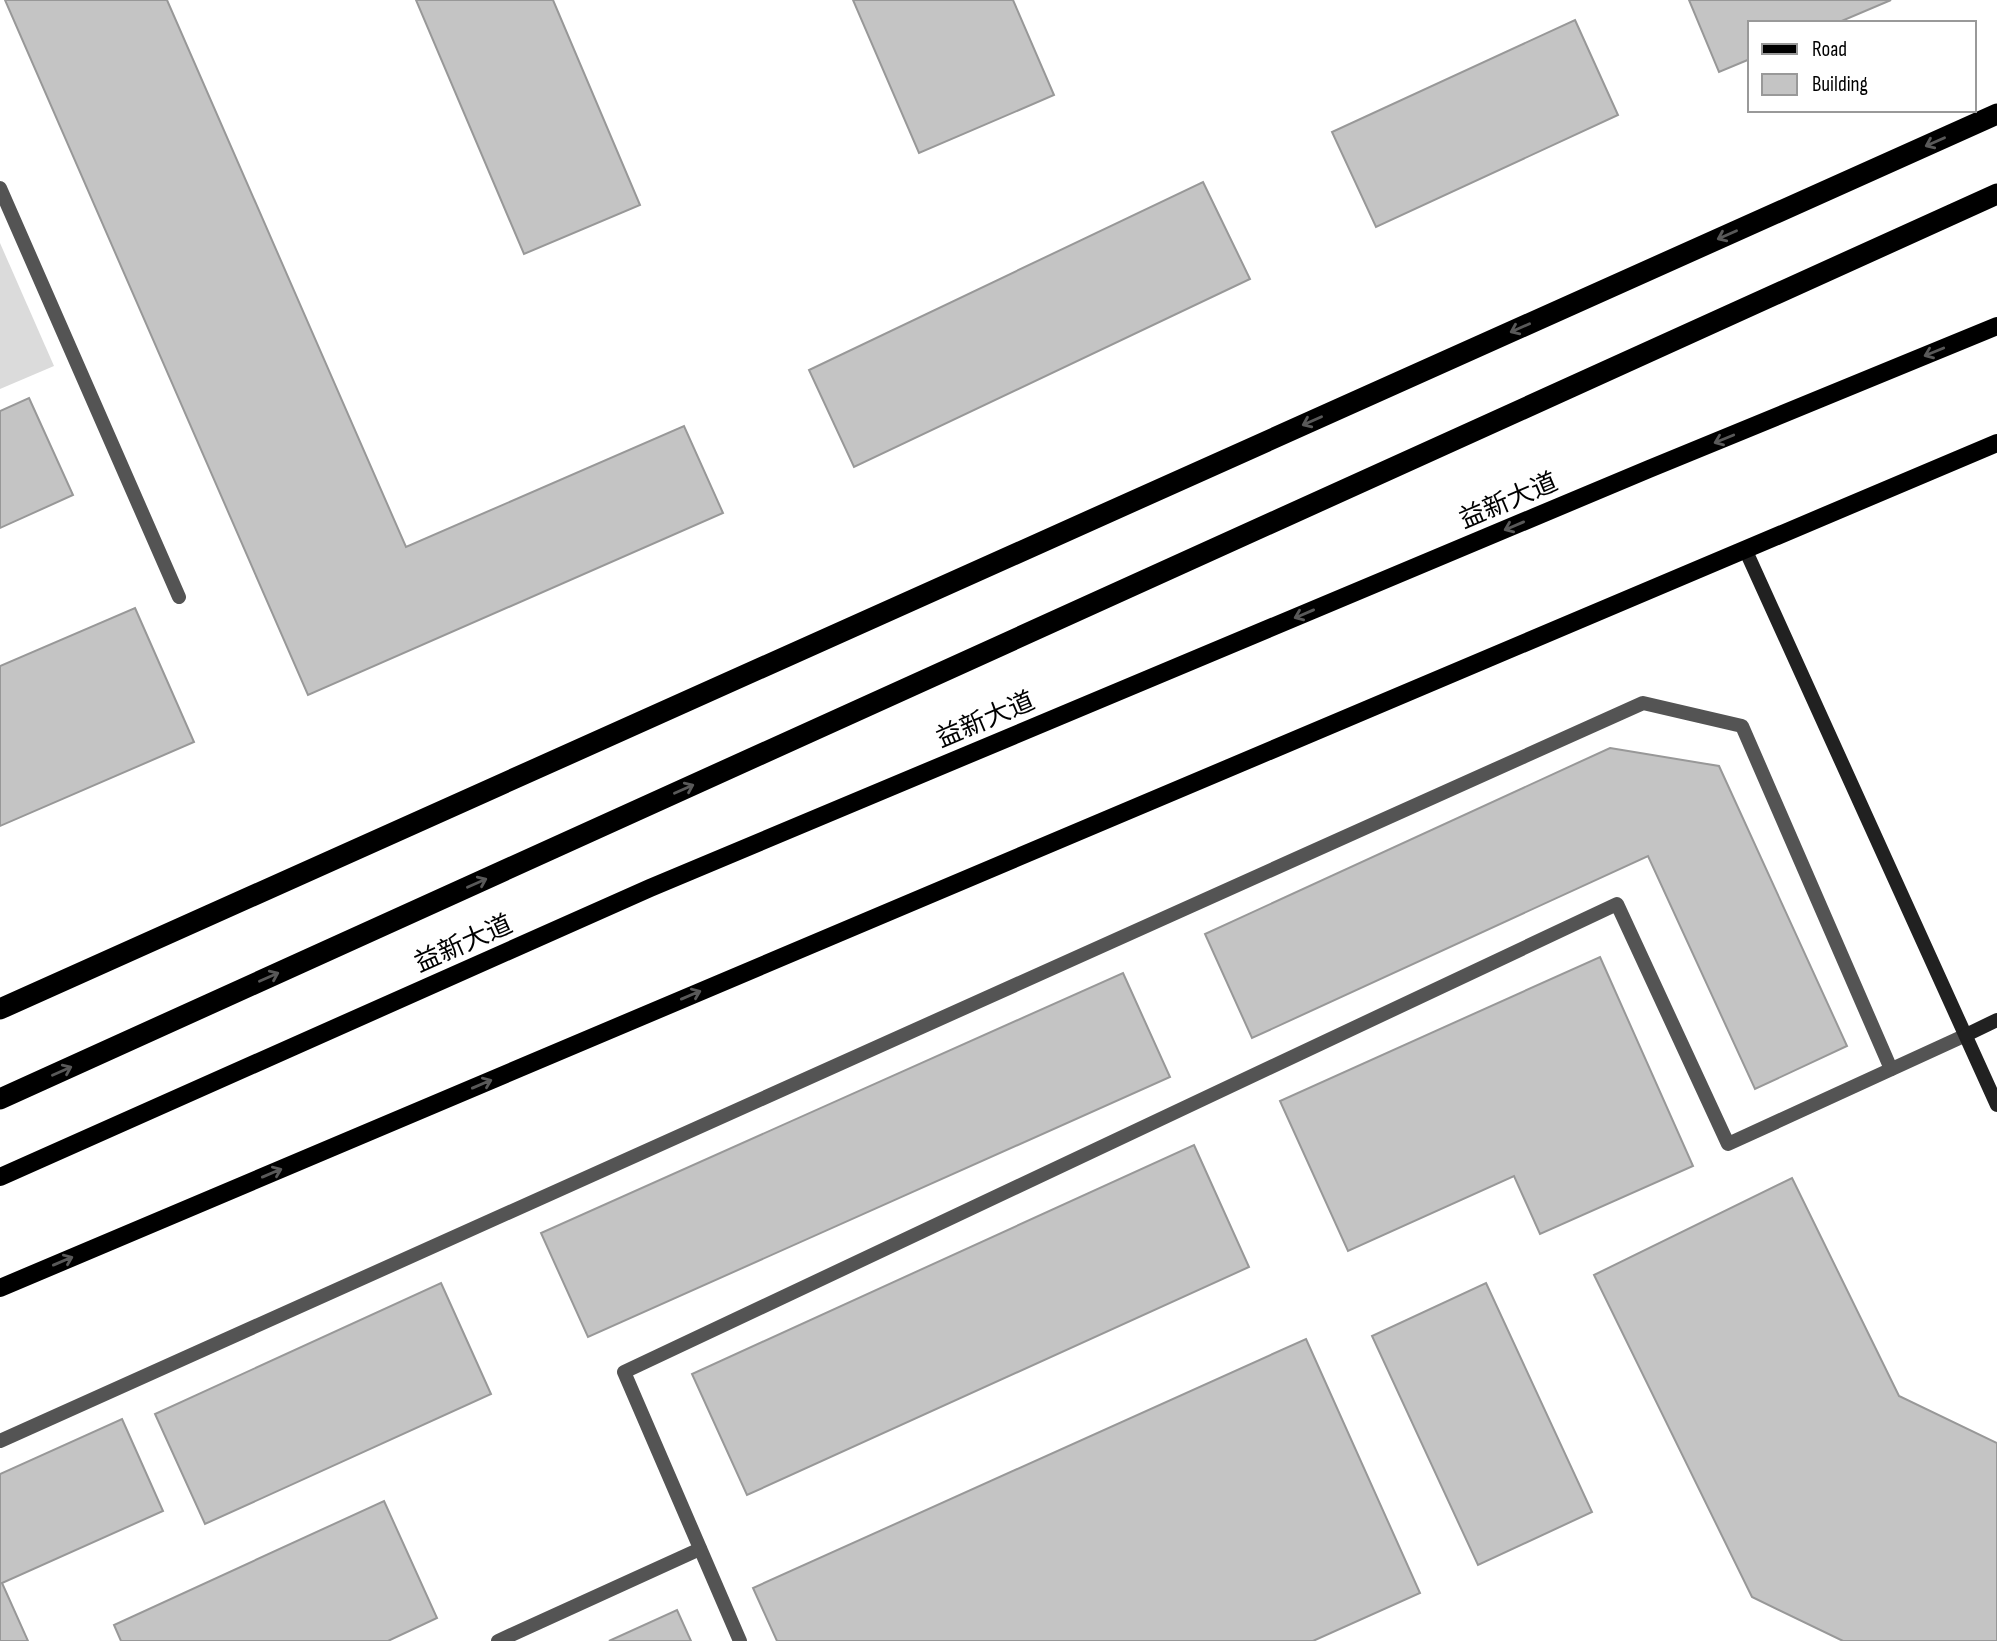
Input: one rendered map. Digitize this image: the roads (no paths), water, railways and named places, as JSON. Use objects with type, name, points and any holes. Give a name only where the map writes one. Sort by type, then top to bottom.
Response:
[{"type":"highway","points":[[0,1009],[1997,114]]},
{"type":"highway","points":[[0,1099],[1997,194]]},
{"type":"main road","name":"益新大道","points":[[0,1177],[650,888],[1997,326]]},
{"type":"main road","points":[[0,1288],[1997,443]]},
{"type":"street","points":[[0,188],[179,597]]},
{"type":"street","points":[[1745,549],[1997,1105]]},
{"type":"street","points":[[0,1441],[1643,703],[1742,726],[1891,1069]]},
{"type":"street","points":[[740,1641],[624,1372],[1617,904],[1728,1144],[1997,1020]]},
{"type":"street","points":[[498,1641],[700,1549]]}]
